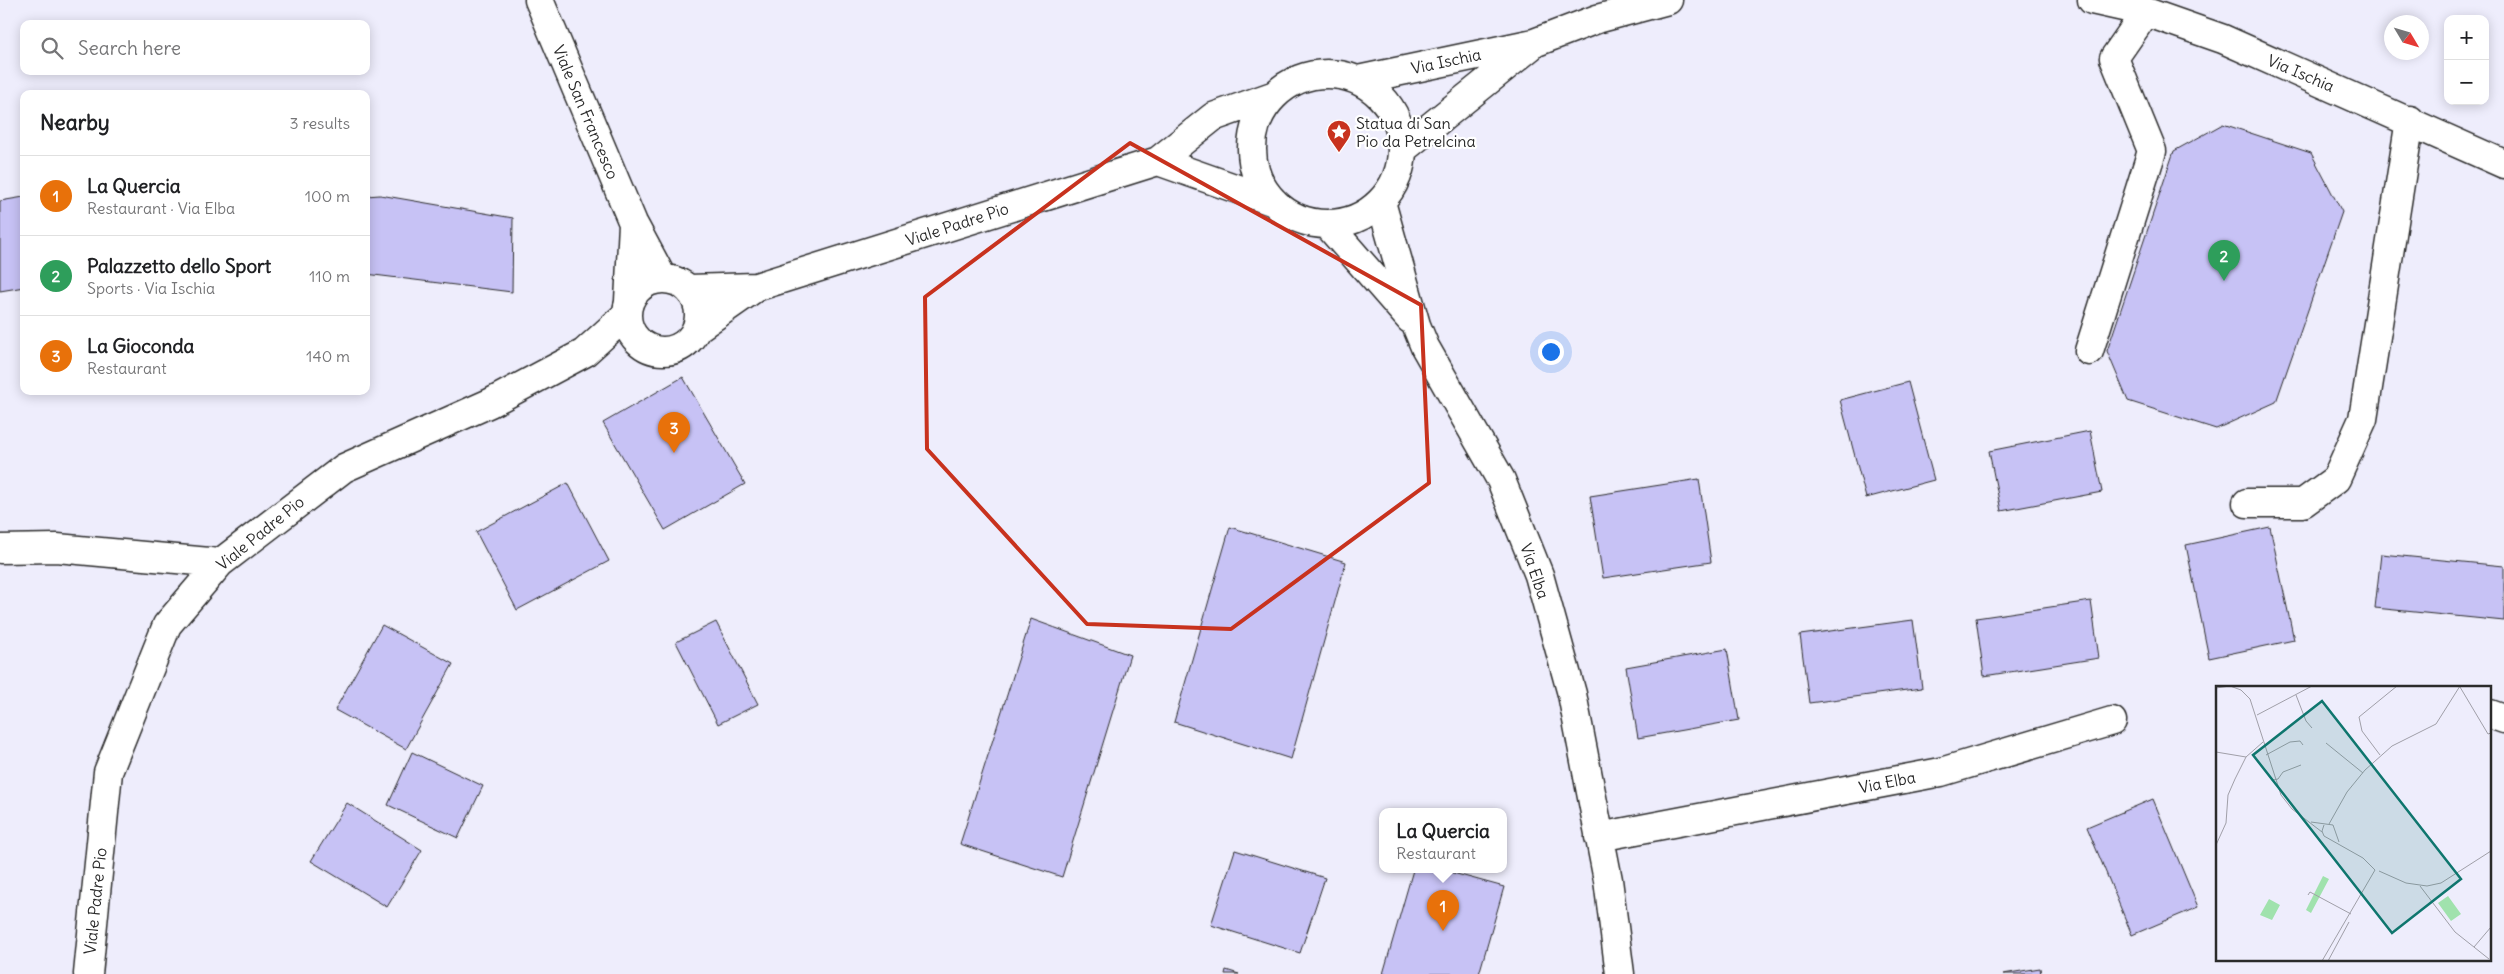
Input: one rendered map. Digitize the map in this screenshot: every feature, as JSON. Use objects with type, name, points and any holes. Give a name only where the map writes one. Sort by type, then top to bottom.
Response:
[{"type":"street","name":"Viale San Francesco","points":[[539,0],[633,223],[663,279]]},
{"type":"street","name":"Via Ischia","points":[[1358,80],[1534,43],[1597,19],[1668,0]]},
{"type":"street","name":"Via Ischia","points":[[2092,0],[2146,12],[2223,39],[2410,120],[2504,164]]},
{"type":"street","points":[[2089,350],[2152,151],[2114,58],[2146,12]]},
{"type":"street","name":"Via Ischia","points":[[1403,148],[1534,43]]},
{"type":"street","points":[[1328,73],[1358,80],[1382,96],[1393,112],[1400,130],[1403,148],[1400,168],[1392,186],[1381,202],[1365,214],[1347,222],[1328,224],[1308,222],[1290,214],[1274,202],[1262,186],[1254,168],[1251,148],[1254,129],[1262,110],[1290,82],[1328,73]]},
{"type":"street","name":"Viale Padre Pio","points":[[584,353],[628,308],[637,289],[656,279],[677,282],[689,290],[756,287],[1158,161],[1213,117],[1275,95]]},
{"type":"street","points":[[2248,503],[2304,503],[2336,479],[2363,419],[2410,120]]},
{"type":"street","points":[[1158,161],[1274,202]]},
{"type":"street","name":"Via Elba","points":[[1381,202],[1416,325],[1425,347],[1501,480],[1539,575],[1572,694],[1608,880],[1620,974]]},
{"type":"street","name":"Viale San Francesco","points":[[628,308],[633,223]]},
{"type":"street","name":"Via Elba","points":[[1328,224],[1416,325]]},
{"type":"street","name":"Viale Padre Pio","points":[[88,974],[108,772],[167,625],[220,563],[344,468],[490,404],[584,353],[637,341],[656,351],[669,351],[683,346],[696,329],[756,287]]},
{"type":"street","points":[[689,290],[698,308],[699,316],[696,329]]},
{"type":"street","points":[[628,308],[629,329],[637,341]]},
{"type":"street","points":[[0,549],[57,548],[220,563]]},
{"type":"street","points":[[2492,715],[2504,719]]},
{"type":"street","name":"Via Elba","points":[[1599,837],[1940,772],[2112,721]]},
{"type":"highlighted area","points":[[1130,143],[1421,305],[1429,483],[1231,629],[1087,624],[927,449],[925,297]]},
{"type":"building","points":[[2223,124],[2311,153],[2342,212],[2276,402],[2216,429],[2128,401],[2107,351],[2174,151]]},
{"type":"building","points":[[380,195],[513,218],[512,292],[370,274],[370,196]]},
{"type":"building","points":[[20,198],[20,288],[0,291],[0,201]]},
{"type":"building","points":[[683,377],[745,484],[665,530],[603,423]]},
{"type":"building","points":[[1908,382],[1934,480],[1866,498],[1840,400]]},
{"type":"building","points":[[2090,431],[2102,492],[2001,511],[1989,451]]},
{"type":"building","points":[[1699,479],[1711,562],[1603,578],[1590,496]]},
{"type":"building","points":[[568,483],[609,561],[517,610],[476,532]]},
{"type":"building","points":[[1230,527],[1346,562],[1291,759],[1174,722]]},
{"type":"building","points":[[2270,527],[2294,640],[2209,658],[2186,545]]},
{"type":"building","points":[[2381,554],[2504,566],[2504,621],[2375,608]]},
{"type":"building","points":[[2091,601],[2099,658],[1984,676],[1976,618]]},
{"type":"building","points":[[1031,619],[1130,655],[1062,877],[960,844]]},
{"type":"building","points":[[1913,620],[1922,688],[1809,703],[1800,635]]},
{"type":"building","points":[[716,622],[758,704],[718,724],[676,642]]},
{"type":"building","points":[[382,625],[453,664],[406,749],[335,710]]},
{"type":"building","points":[[1727,649],[1739,720],[1638,738],[1626,667]]},
{"type":"building","points":[[412,752],[483,786],[458,838],[388,805]]},
{"type":"building","points":[[2153,799],[2198,907],[2132,935],[2087,827]]},
{"type":"building","points":[[347,803],[422,850],[387,907],[311,861]]},
{"type":"building","points":[[1235,850],[1325,878],[1300,953],[1211,925]]},
{"type":"building","points":[[1412,873],[1453,873],[1504,887],[1479,974],[1383,974]]},
{"type":"building","points":[[2040,968],[2041,974],[2003,974]]},
{"type":"building","points":[[1226,970],[1239,974],[1225,974]]},
{"type":"place","name":"Statua di San Pio da Petrelcina","points":[[1339,153]]},
{"type":"place","name":"Palazzetto dello Sport","points":[[2224,281]]},
{"type":"place","name":"La Gioconda","points":[[674,453]]},
{"type":"place","name":"La Quercia","points":[[1443,931]]}]
